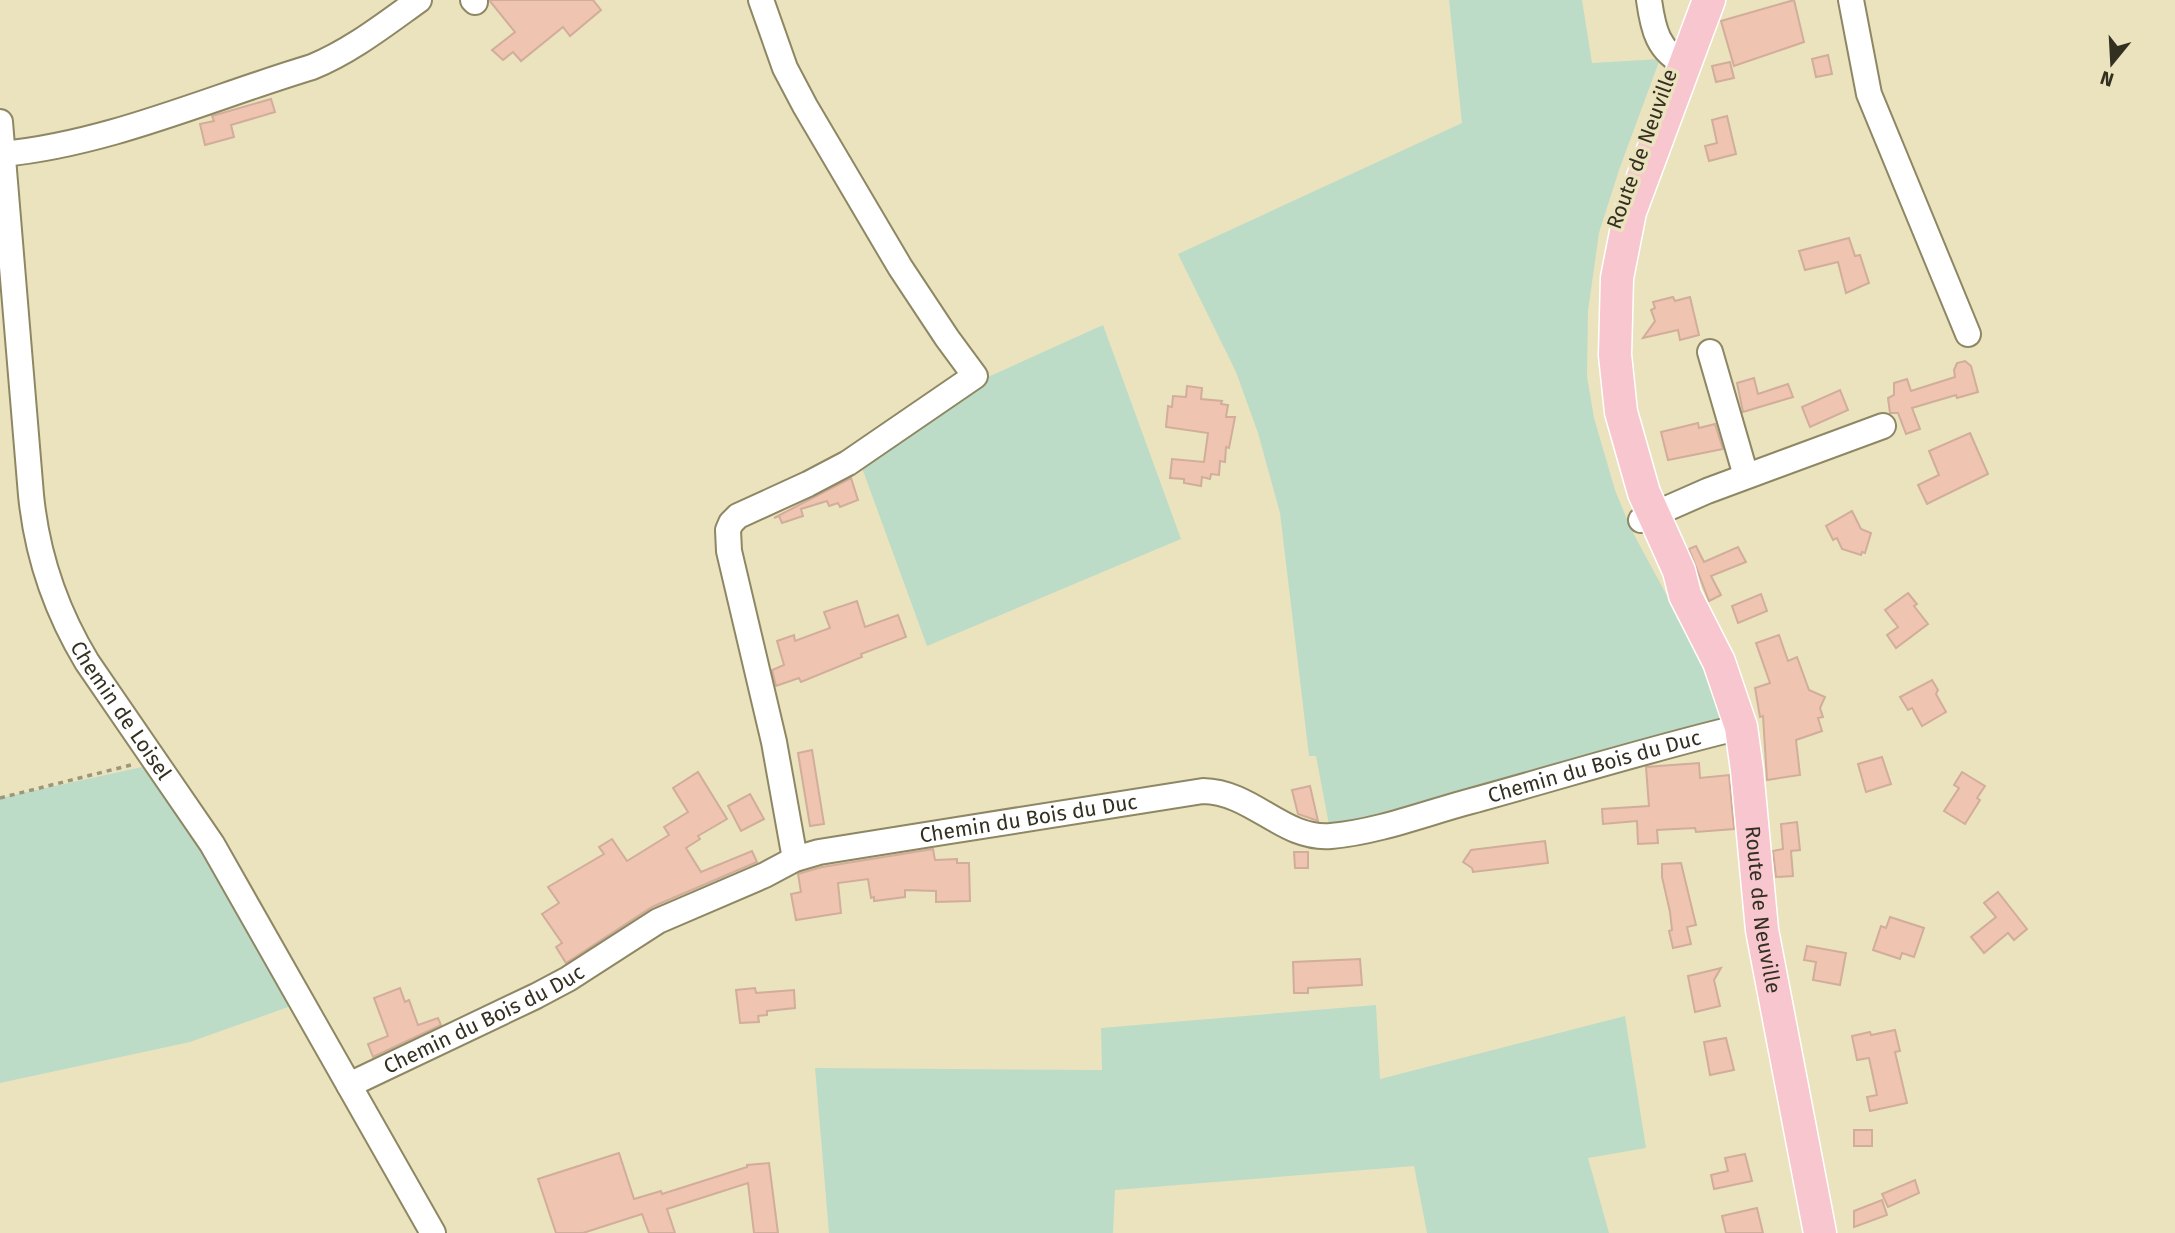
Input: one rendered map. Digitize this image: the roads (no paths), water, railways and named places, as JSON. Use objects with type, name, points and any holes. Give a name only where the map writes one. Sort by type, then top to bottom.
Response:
[{"type":"main road","name":"Route de Neuville","points":[[1703,13],[1645,130],[1619,200],[1608,243],[1602,291],[1601,355],[1608,412],[1622,468],[1646,517],[1678,571],[1685,594],[1719,662],[1741,727],[1764,940],[1821,1233]]},
{"type":"street","points":[[3,154],[71,144],[119,131],[312,67],[334,58],[364,40],[419,0]]},
{"type":"street","points":[[761,0],[785,68],[805,106],[900,267],[975,376],[849,463],[747,510],[731,523],[728,530],[729,551],[774,742],[795,859]]},
{"type":"street","points":[[1649,0],[1657,40],[1681,62]]},
{"type":"street","points":[[1852,0],[1869,94],[1968,334]]},
{"type":"street","name":"Chemin de Loisel","points":[[0,122],[31,495],[39,551],[50,587],[78,647],[212,844],[433,1233]]},
{"type":"street","points":[[1710,352],[1746,476]]},
{"type":"street","points":[[1646,517],[1746,476],[1883,426]]},
{"type":"street","name":"Chemin du Bois du Duc","points":[[349,1085],[536,996],[658,921],[765,875],[795,859],[819,852],[1203,791],[1242,799],[1300,832],[1330,836],[1397,822],[1741,727]]}]
